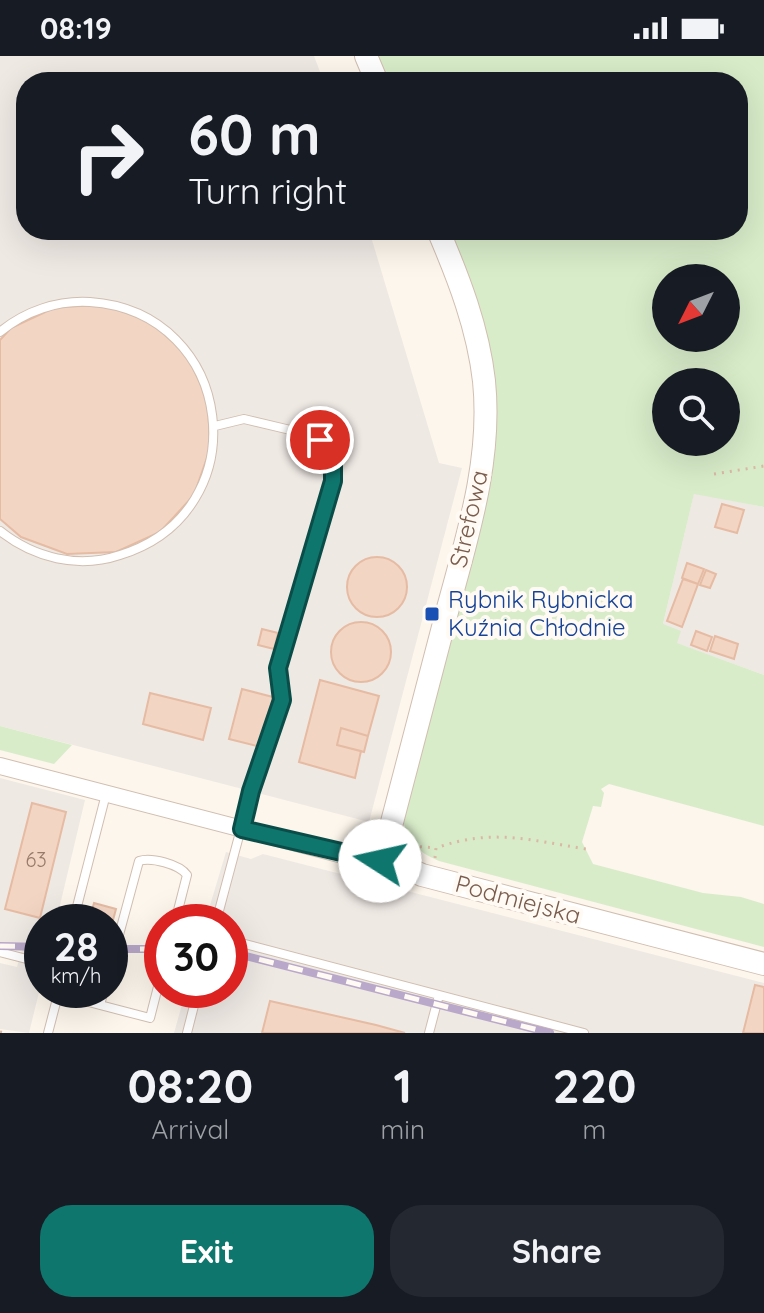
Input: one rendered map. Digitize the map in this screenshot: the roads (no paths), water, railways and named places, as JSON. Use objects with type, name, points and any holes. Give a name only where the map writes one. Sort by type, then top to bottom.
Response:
[{"type":"street","name":"Strefowa","points":[[393,854],[391,826],[472,517],[485,438],[484,380],[473,322],[442,240]]},
{"type":"street","points":[[0,766],[362,860],[380,861],[393,854]]},
{"type":"street","name":"Podmiejska","points":[[393,854],[405,867],[432,878],[764,964]]},
{"type":"lane","points":[[0,332],[30,312],[56,304],[94,302],[131,310],[152,321],[189,355],[203,377],[215,426],[207,476],[197,497],[182,519],[139,549],[88,561],[62,560],[15,543],[0,531]]},
{"type":"lane","points":[[215,426],[244,419],[303,433],[333,452],[335,464],[278,668],[282,700],[251,791],[221,904]]},
{"type":"lane","points":[[78,904],[106,793]]},
{"type":"lane","points":[[127,904],[139,861],[145,858],[183,868],[187,875],[180,904]]},
{"type":"lane","points":[[248,945],[584,1033]]},
{"type":"lane","points":[[0,952],[24,958]]},
{"type":"lane","points":[[429,1033],[439,995]]},
{"type":"lane","points":[[48,1033],[54,1008]]},
{"type":"lane","points":[[112,1008],[150,1018],[153,1008]]},
{"type":"lane","points":[[187,1033],[193,1008]]},
{"type":"lane","points":[[540,1033],[543,1022]]},
{"type":"railway","points":[[0,946],[24,947]]},
{"type":"railway","points":[[128,949],[144,949]]},
{"type":"railway","points":[[248,957],[550,1033]]},
{"type":"place","name":"Rybnik Rybnicka Kuźnia Chłodnie","points":[[432,614]]}]
